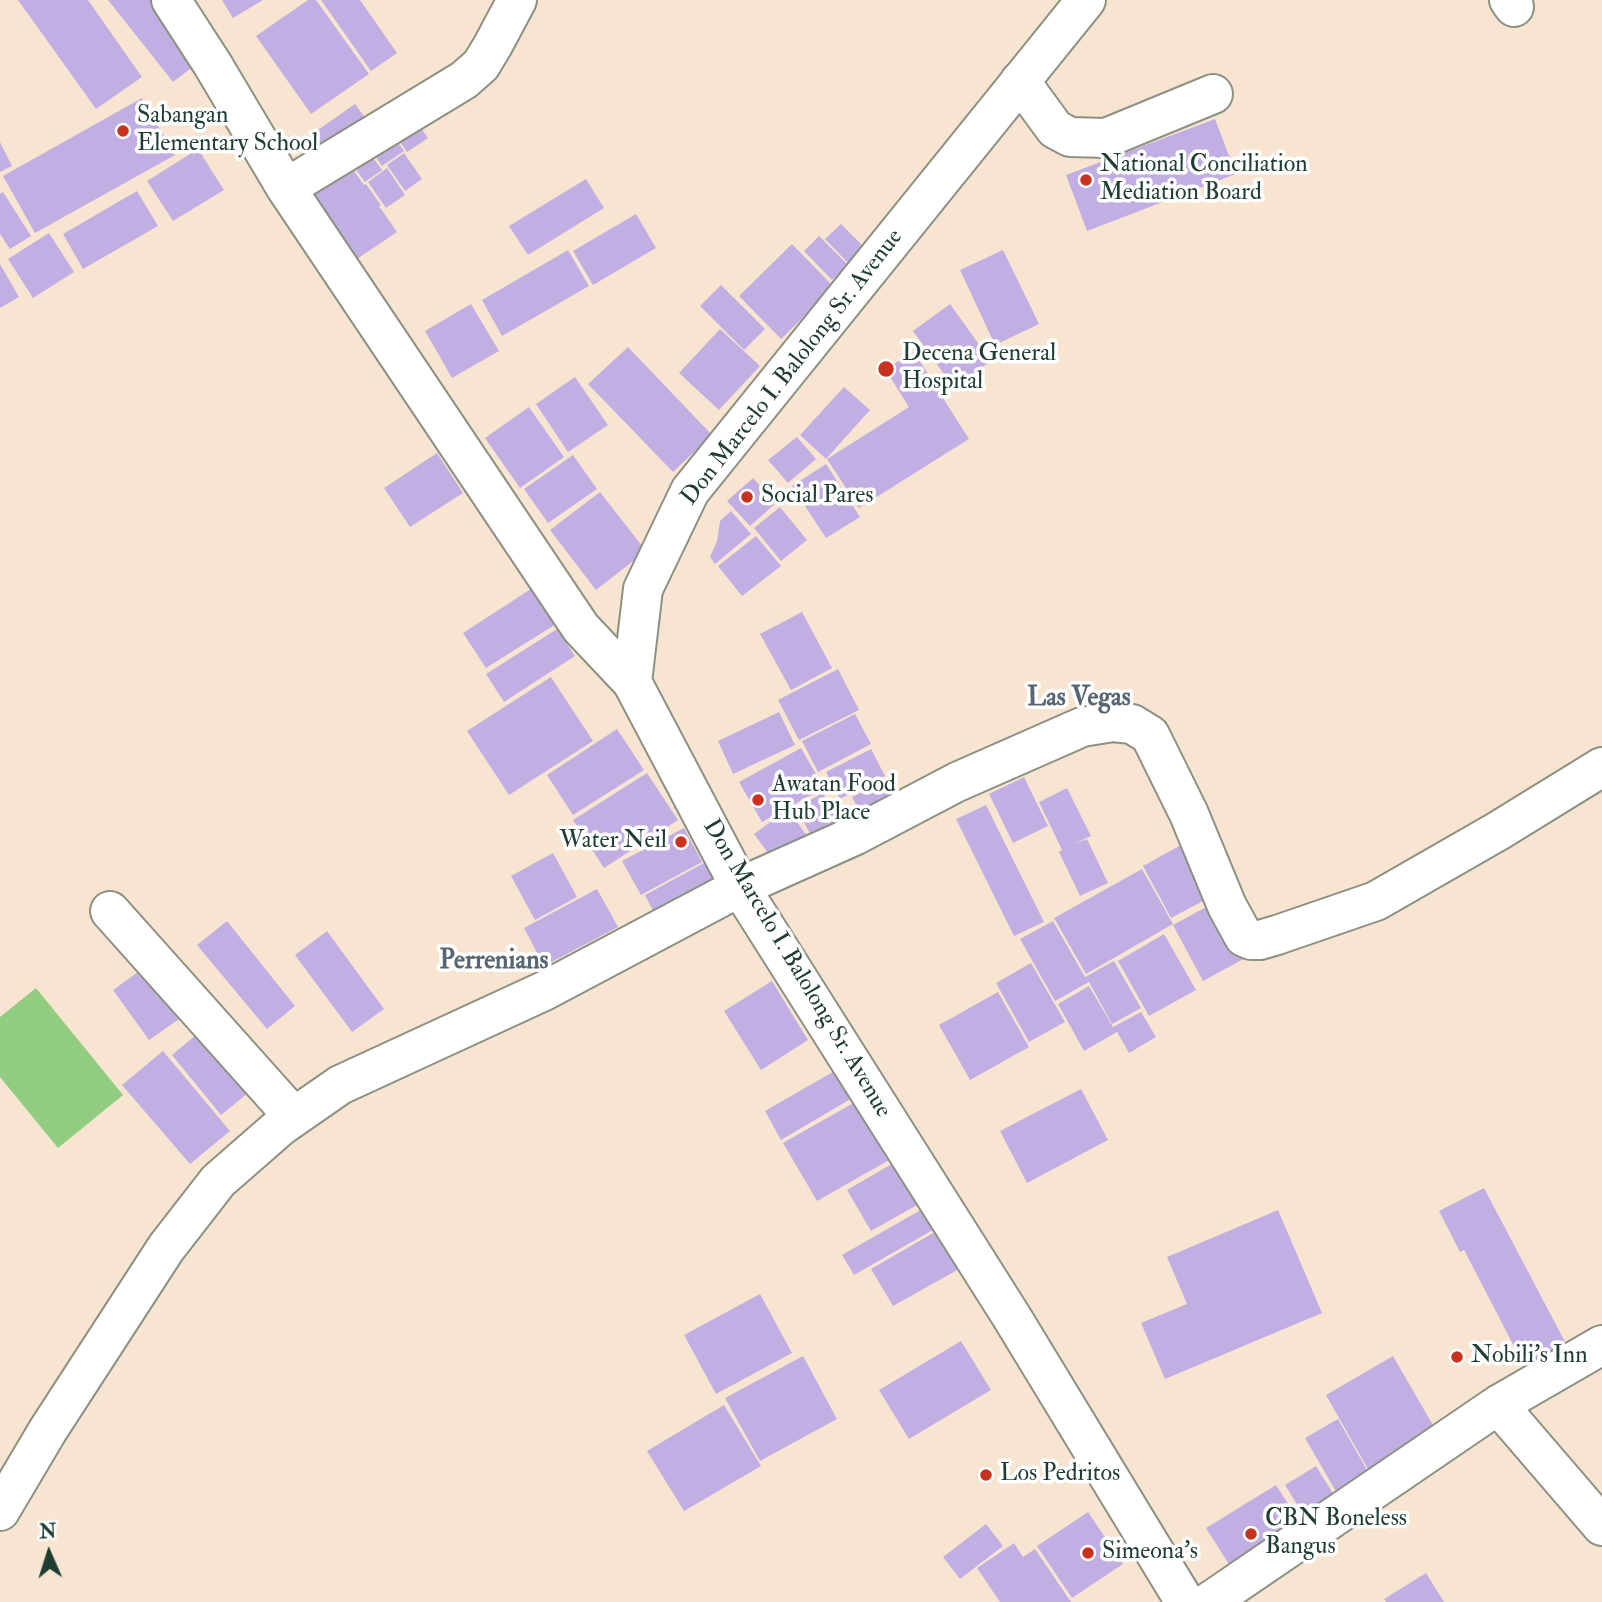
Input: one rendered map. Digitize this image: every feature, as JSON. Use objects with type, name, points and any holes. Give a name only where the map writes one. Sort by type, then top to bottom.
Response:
[{"type":"street","points":[[172,0],[286,188],[581,628],[632,682]]},
{"type":"street","points":[[286,188],[464,80],[481,65],[517,0]]},
{"type":"street","name":"Don Marcelo I. Balolong Sr. Avenue","points":[[1086,0],[690,491],[643,589],[632,682],[740,887],[1006,1308],[1185,1602]]},
{"type":"street","points":[[1020,82],[1055,129],[1070,137],[1106,138],[1213,94]]},
{"type":"street","points":[[5,1486],[48,1430],[166,1248],[218,1181],[281,1126],[340,1085],[544,991],[740,887],[856,835],[982,771],[1082,727],[1113,722],[1132,724],[1150,735],[1189,814],[1227,906],[1244,937],[1260,940],[1376,901],[1602,768]]},
{"type":"street","points":[[110,911],[294,1118]]},
{"type":"street","points":[[1209,1602],[1498,1405],[1602,1345]]},
{"type":"street","points":[[1498,1405],[1602,1526]]},
{"type":"green space","points":[[36,988],[123,1095],[58,1148],[0,1077],[0,1017]]},
{"type":"building","points":[[18,0],[88,0],[142,77],[96,109]]},
{"type":"building","points":[[108,0],[155,0],[202,60],[173,82]]},
{"type":"building","points":[[222,0],[263,0],[233,18]]},
{"type":"building","points":[[308,0],[316,0],[369,74],[311,114],[256,36]]},
{"type":"building","points":[[321,0],[360,0],[397,53],[371,71]]},
{"type":"building","points":[[142,98],[175,155],[35,233],[3,176]]},
{"type":"building","points":[[355,104],[366,119],[313,156],[302,141]]},
{"type":"building","points":[[1215,119],[1236,174],[1087,231],[1066,175]]},
{"type":"building","points":[[415,120],[428,138],[407,152],[395,135]]},
{"type":"building","points":[[393,135],[404,151],[382,166],[371,150]]},
{"type":"building","points":[[0,142],[12,166],[0,172]]},
{"type":"building","points":[[198,149],[224,190],[173,221],[147,181]]},
{"type":"building","points":[[369,152],[382,170],[365,182],[352,164]]},
{"type":"building","points":[[404,153],[422,179],[405,191],[387,165]]},
{"type":"building","points":[[350,165],[381,205],[379,206],[397,232],[357,259],[309,193]]},
{"type":"building","points":[[387,168],[405,195],[386,208],[368,182]]},
{"type":"building","points":[[586,179],[604,208],[528,255],[509,226]]},
{"type":"building","points":[[137,191],[158,226],[83,269],[63,234]]},
{"type":"building","points":[[3,192],[31,236],[10,249],[0,234],[0,194]]},
{"type":"building","points":[[636,214],[656,248],[593,285],[573,251]]},
{"type":"building","points":[[841,224],[866,249],[850,265],[825,239]]},
{"type":"building","points":[[49,233],[74,272],[33,298],[8,259]]},
{"type":"building","points":[[819,236],[848,265],[832,280],[804,251]]},
{"type":"building","points":[[792,244],[834,287],[781,339],[739,296]]},
{"type":"building","points":[[568,250],[589,286],[502,336],[482,300]]},
{"type":"building","points":[[1003,250],[1039,324],[995,345],[960,270]]},
{"type":"building","points":[[0,264],[19,297],[0,308]]},
{"type":"building","points":[[721,285],[765,329],[744,350],[700,306]]},
{"type":"building","points":[[471,304],[499,351],[452,378],[425,331]]},
{"type":"building","points":[[950,304],[991,361],[954,388],[913,331]]},
{"type":"building","points":[[720,329],[760,366],[719,410],[679,373]]},
{"type":"building","points":[[628,347],[712,435],[673,472],[588,384]]},
{"type":"building","points":[[914,352],[969,439],[859,508],[827,459],[909,407],[885,369]]},
{"type":"building","points":[[575,377],[608,425],[568,452],[536,404]]},
{"type":"building","points":[[844,387],[870,410],[826,459],[800,435]]},
{"type":"building","points":[[529,407],[564,457],[520,488],[485,438]]},
{"type":"building","points":[[797,437],[816,459],[788,483],[768,460]]},
{"type":"building","points":[[437,453],[463,493],[410,527],[384,488]]},
{"type":"building","points":[[573,455],[597,489],[548,523],[524,489]]},
{"type":"building","points":[[826,464],[860,517],[826,538],[792,486]]},
{"type":"building","points":[[753,478],[776,503],[750,526],[727,501]]},
{"type":"building","points":[[600,492],[646,551],[596,590],[550,530]]},
{"type":"building","points":[[780,507],[807,540],[781,561],[754,528]]},
{"type":"building","points":[[731,511],[751,534],[715,564],[710,557],[717,541],[720,521]]},
{"type":"building","points":[[756,536],[781,566],[742,596],[718,566]]},
{"type":"building","points":[[537,585],[561,621],[486,668],[463,633]]},
{"type":"building","points":[[802,612],[832,668],[791,690],[760,634]]},
{"type":"building","points":[[557,629],[575,656],[504,702],[486,674]]},
{"type":"building","points":[[838,669],[859,710],[799,740],[778,700]]},
{"type":"building","points":[[551,677],[593,741],[509,795],[467,731]]},
{"type":"building","points":[[779,712],[795,745],[733,774],[718,741]]},
{"type":"building","points":[[855,714],[871,744],[818,772],[802,741]]},
{"type":"building","points":[[617,729],[644,770],[573,815],[547,775]]},
{"type":"building","points":[[801,748],[824,788],[762,822],[739,782]]},
{"type":"building","points":[[871,749],[885,776],[840,799],[826,772]]},
{"type":"building","points":[[647,773],[678,820],[604,868],[573,820]]},
{"type":"building","points":[[1024,777],[1048,826],[1013,843],[989,794]]},
{"type":"building","points":[[885,780],[898,803],[864,820],[852,797]]},
{"type":"building","points":[[1067,788],[1091,836],[1073,844],[1087,839],[1108,883],[1080,896],[1039,802]]},
{"type":"building","points":[[823,793],[839,823],[812,837],[796,808]]},
{"type":"building","points":[[986,805],[1044,922],[1014,936],[956,819]]},
{"type":"building","points":[[788,809],[807,836],[773,860],[754,834]]},
{"type":"building","points":[[684,828],[702,862],[641,895],[622,861]]},
{"type":"building","points":[[1190,840],[1218,893],[1171,918],[1143,866]]},
{"type":"building","points":[[553,853],[577,897],[535,920],[511,876]]},
{"type":"building","points":[[704,863],[713,879],[653,911],[645,895]]},
{"type":"building","points":[[1142,869],[1173,924],[1086,974],[1054,918]]},
{"type":"building","points":[[597,889],[618,927],[544,966],[524,928]]},
{"type":"building","points":[[1219,900],[1249,956],[1203,981],[1173,925]]},
{"type":"building","points":[[227,921],[295,1006],[267,1029],[197,945]]},
{"type":"building","points":[[1053,921],[1085,977],[1114,961],[1141,1008],[1112,1024],[1089,982],[1055,1001],[1020,939]]},
{"type":"building","points":[[327,931],[384,1009],[352,1032],[295,955]]},
{"type":"building","points":[[1164,934],[1196,990],[1149,1016],[1118,961]]},
{"type":"building","points":[[1031,963],[1065,1022],[1029,1042],[996,983]]},
{"type":"building","points":[[149,964],[185,1015],[149,1040],[113,990]]},
{"type":"building","points":[[772,981],[808,1040],[761,1070],[724,1011]]},
{"type":"building","points":[[1089,986],[1113,1027],[1141,1012],[1156,1037],[1129,1053],[1117,1032],[1084,1051],[1058,1004]]},
{"type":"building","points":[[998,992],[1029,1047],[970,1080],[939,1025]]},
{"type":"building","points":[[203,1029],[253,1089],[221,1115],[172,1055]]},
{"type":"building","points":[[163,1051],[230,1131],[190,1164],[122,1085]]},
{"type":"building","points":[[838,1069],[854,1097],[781,1140],[765,1111]]},
{"type":"building","points":[[1081,1089],[1108,1140],[1027,1183],[1000,1131]]},
{"type":"building","points":[[857,1101],[891,1159],[817,1201],[783,1143]]},
{"type":"building","points":[[902,1158],[926,1200],[871,1231],[847,1190]]},
{"type":"building","points":[[1484,1188],[1573,1357],[1531,1379],[1464,1250],[1460,1252],[1439,1211]]},
{"type":"building","points":[[926,1207],[938,1227],[854,1275],[842,1255]]},
{"type":"building","points":[[1278,1210],[1322,1313],[1165,1379],[1141,1323],[1187,1304],[1167,1257]]},
{"type":"building","points":[[947,1225],[970,1263],[893,1306],[871,1269]]},
{"type":"building","points":[[760,1294],[792,1353],[716,1394],[684,1335]]},
{"type":"building","points":[[961,1341],[991,1390],[909,1439],[879,1390]]},
{"type":"building","points":[[803,1356],[837,1419],[760,1461],[725,1398]]},
{"type":"building","points":[[1393,1356],[1441,1439],[1373,1478],[1326,1395]]},
{"type":"building","points":[[724,1405],[761,1466],[684,1511],[647,1451]]},
{"type":"building","points":[[1338,1419],[1371,1477],[1338,1495],[1305,1438]]},
{"type":"building","points":[[1316,1466],[1339,1503],[1308,1522],[1285,1485]]},
{"type":"building","points":[[1276,1485],[1307,1533],[1237,1577],[1206,1528]]},
{"type":"building","points":[[1088,1512],[1123,1564],[1072,1598],[1037,1546]]},
{"type":"building","points":[[986,1524],[1003,1546],[960,1579],[943,1557]]},
{"type":"building","points":[[1014,1543],[1023,1557],[1035,1549],[1071,1602],[1000,1602],[977,1568]]},
{"type":"building","points":[[1426,1573],[1444,1602],[1386,1602],[1384,1599]]},
{"type":"place","name":"Sabangan Elementary School","points":[[123,131]]},
{"type":"place","name":"National Conciliation Mediation Board","points":[[1086,180]]},
{"type":"place","name":"Decena General Hospital","points":[[886,369]]},
{"type":"place","name":"Social Pares","points":[[747,497]]},
{"type":"place","name":"Awatan Food Hub Place","points":[[758,800]]},
{"type":"place","name":"Water Neil","points":[[681,842]]},
{"type":"place","name":"Nobili's Inn","points":[[1457,1357]]},
{"type":"place","name":"Los Pedritos","points":[[986,1475]]},
{"type":"place","name":"CBN Boneless Bangus","points":[[1251,1534]]},
{"type":"place","name":"Simeona's","points":[[1088,1553]]},
{"type":"district","name":"Las Vegas","points":[[1079,699]]},
{"type":"district","name":"Perrenians","points":[[494,962]]}]
